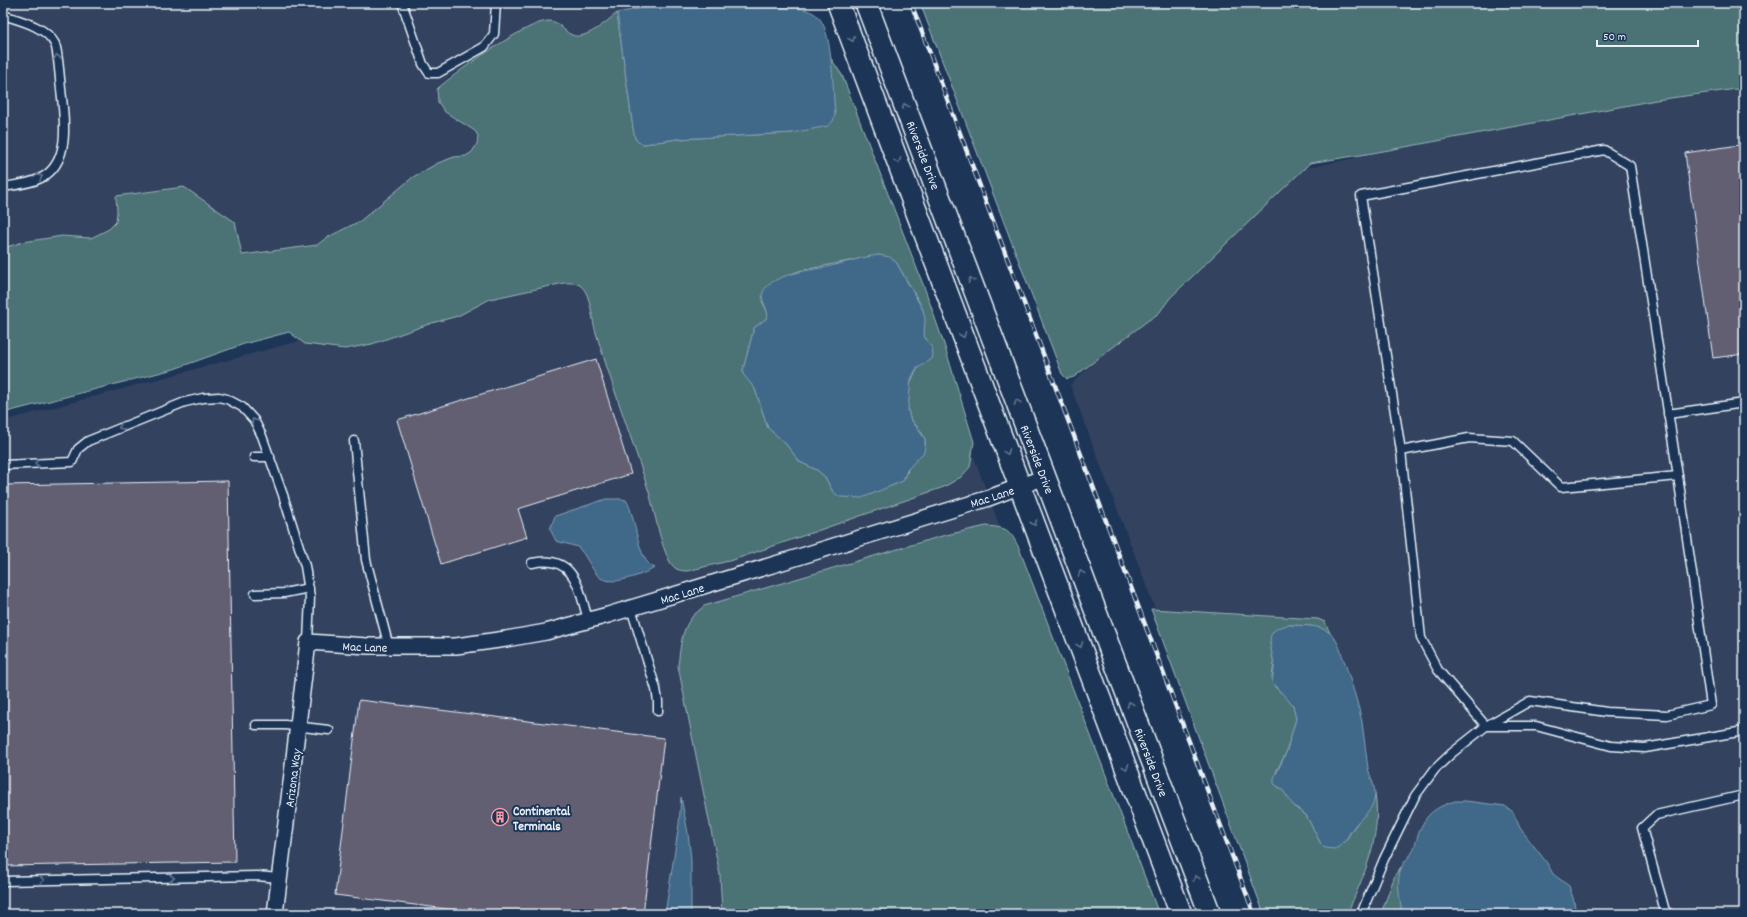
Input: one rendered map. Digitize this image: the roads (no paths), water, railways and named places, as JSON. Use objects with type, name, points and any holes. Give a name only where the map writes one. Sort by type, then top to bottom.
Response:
[{"type":"main road","name":"Riverside Drive","points":[[838,3],[1181,914]]},
{"type":"main road","name":"Riverside Drive","points":[[866,3],[1210,914]]},
{"type":"street","name":"Mac Lane","points":[[308,642],[346,646],[456,646],[546,632],[792,559],[1020,487],[1045,477]]},
{"type":"street","name":"Arizona Way","points":[[275,914],[308,642]]},
{"type":"lane","points":[[402,3],[423,64],[429,72],[438,73],[484,47],[494,34],[496,3]]},
{"type":"lane","points":[[3,15],[42,30],[55,44],[65,124],[62,147],[56,165],[42,177],[26,184],[3,187]]},
{"type":"lane","points":[[1361,914],[1384,859],[1415,796],[1435,769],[1452,753],[1486,726],[1530,701],[1607,712],[1666,715],[1710,704],[1678,476],[1630,166],[1604,150],[1361,196],[1402,451],[1421,638],[1438,670],[1486,726],[1536,726],[1611,746],[1645,748],[1744,731]]},
{"type":"lane","points":[[3,465],[72,462],[78,449],[88,441],[194,399],[211,397],[227,399],[242,406],[249,412],[258,427],[270,457],[305,566],[309,588],[308,642]]},
{"type":"lane","points":[[1668,414],[1744,403]]},
{"type":"lane","points":[[1402,451],[1469,438],[1513,441],[1561,487],[1678,476]]},
{"type":"lane","points":[[354,440],[366,560],[389,647]]},
{"type":"lane","points":[[254,457],[270,457]]},
{"type":"lane","points":[[532,563],[548,561],[555,562],[562,565],[573,575],[588,620]]},
{"type":"lane","points":[[255,594],[284,593],[309,588]]},
{"type":"lane","points":[[631,608],[656,689],[658,711]]},
{"type":"lane","points":[[256,725],[298,726],[329,730]]},
{"type":"lane","points":[[1670,914],[1665,911],[1642,828],[1656,815],[1744,795]]},
{"type":"lane","points":[[3,881],[257,876],[279,878]]},
{"type":"railway","points":[[911,3],[1254,914]]},
{"type":"place","name":"Continental Terminals","points":[[500,817]]}]
